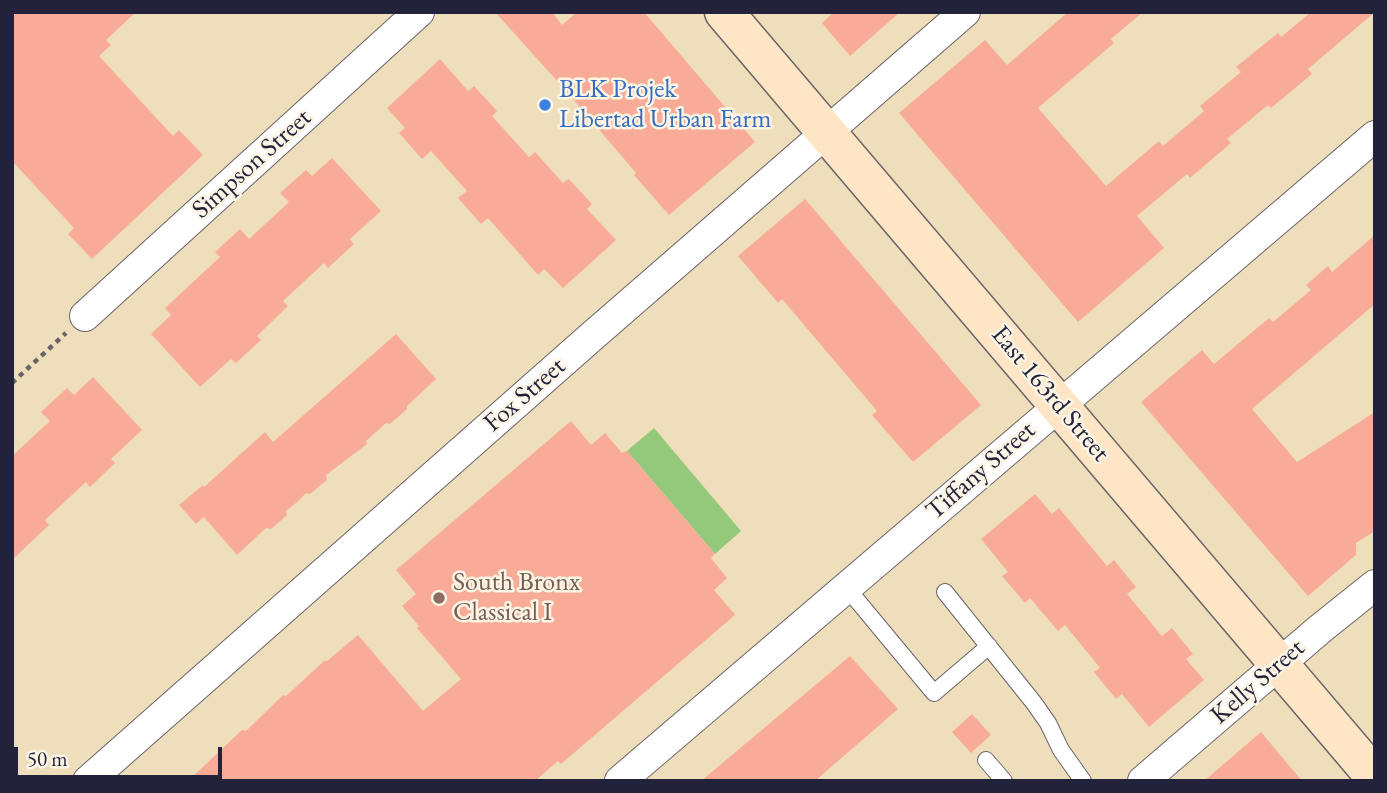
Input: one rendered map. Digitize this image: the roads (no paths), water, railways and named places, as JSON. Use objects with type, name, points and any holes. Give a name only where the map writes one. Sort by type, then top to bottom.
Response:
[{"type":"main road","name":"East 163rd Street","points":[[724,12],[1375,777]]},
{"type":"street","name":"Simpson Street","points":[[85,316],[419,12]]},
{"type":"street","name":"Fox Street","points":[[88,781],[826,131],[965,12]]},
{"type":"street","name":"Tiffany Street","points":[[620,781],[1375,136]]},
{"type":"street","name":"Kelly Street","points":[[1143,781],[1329,621],[1375,585]]},
{"type":"lane","points":[[846,587],[934,694],[989,646]]},
{"type":"lane","points":[[946,592],[1043,715],[1061,750],[1083,781]]},
{"type":"lane","points":[[986,760],[1004,781]]},
{"type":"place","name":"BLK Projek Libertad Urban Farm","points":[[545,105]]},
{"type":"place","name":"South Bronx Classical I","points":[[439,598]]}]
